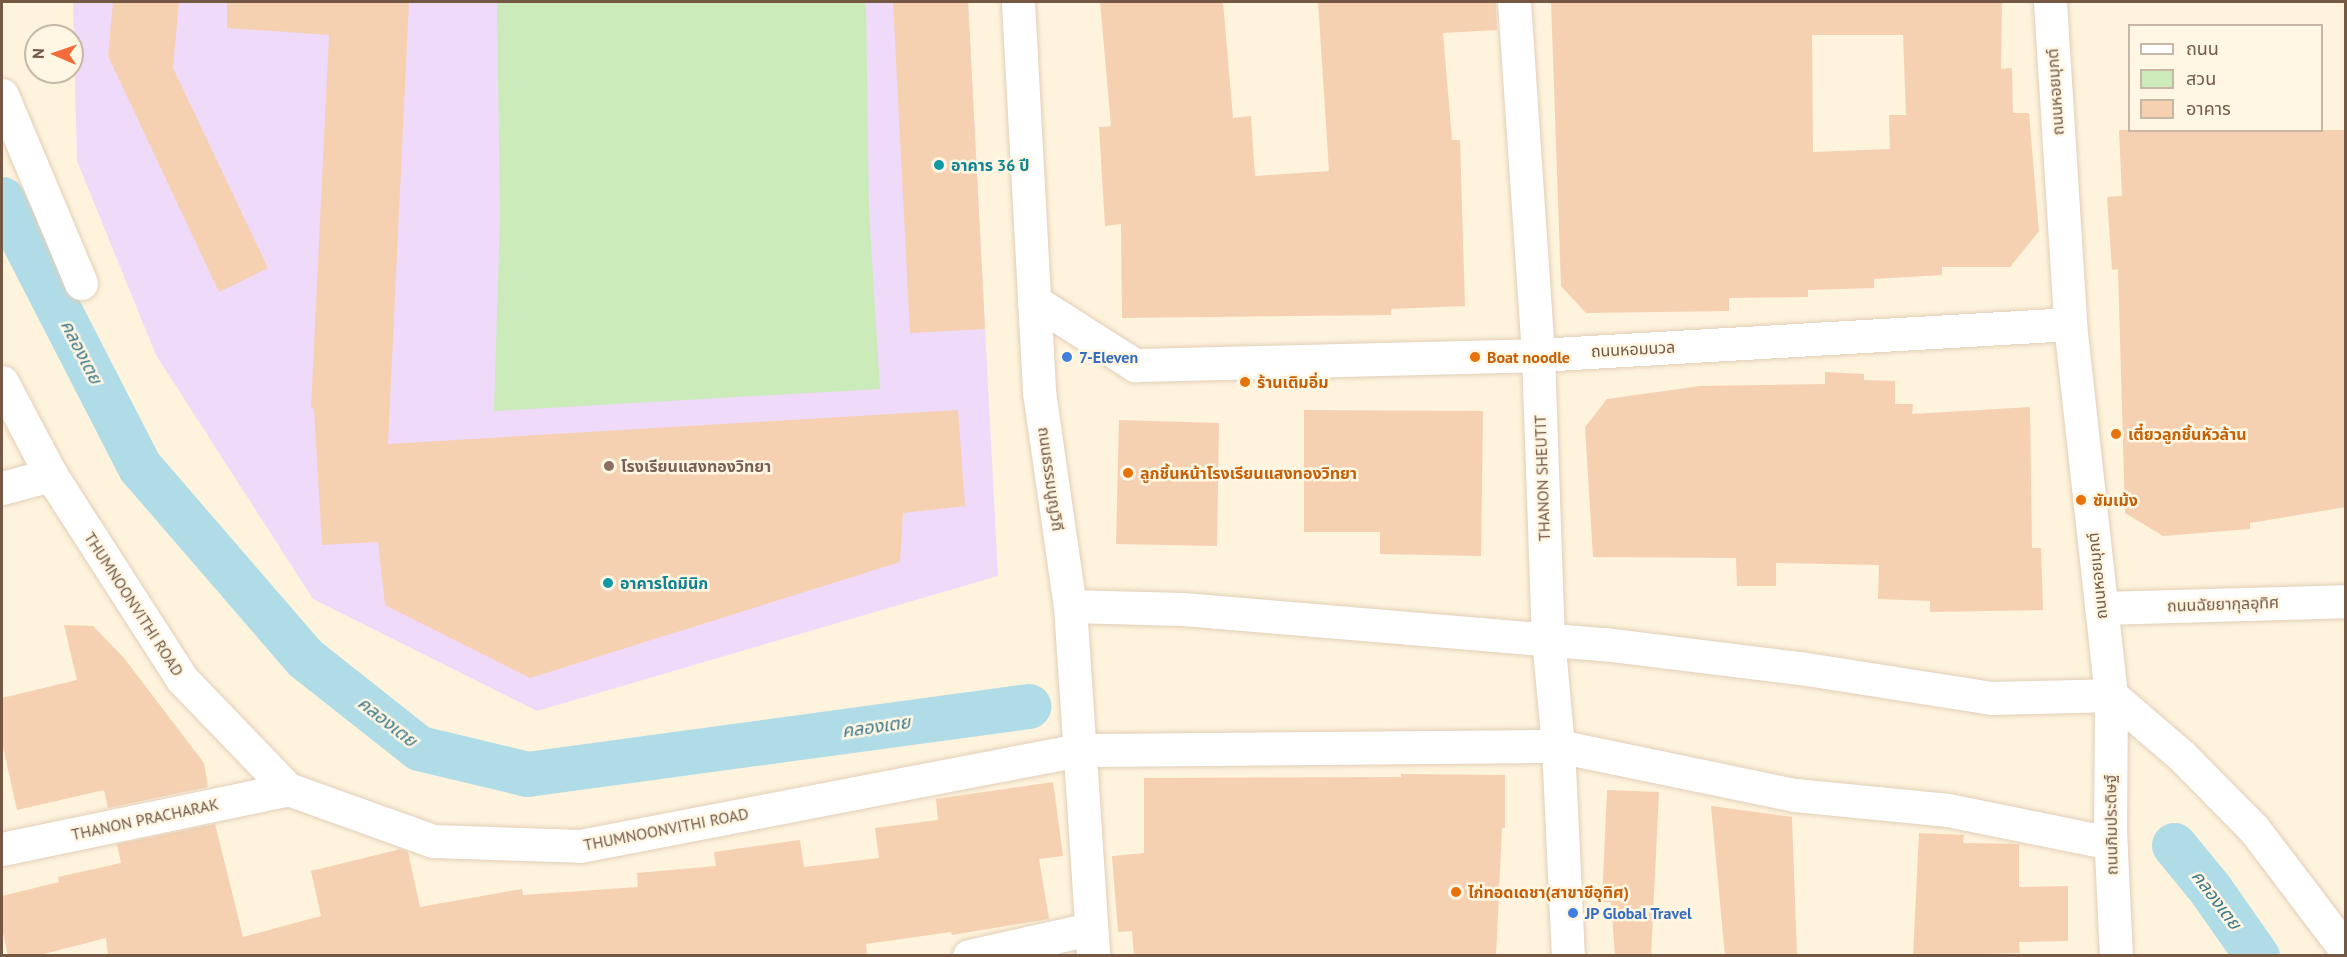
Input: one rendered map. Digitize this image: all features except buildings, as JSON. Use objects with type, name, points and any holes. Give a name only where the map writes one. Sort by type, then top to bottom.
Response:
[{"type":"street","name":"ถนนธรรมนูญวิถี","points":[[1018,2],[1039,392],[1070,606],[1091,942]]},
{"type":"street","name":"THANON SHEUTIT","points":[[1514,2],[1538,355],[1548,640],[1558,746],[1568,956]]},
{"type":"street","name":"ถนนหอยมุกต์","points":[[2049,2],[2070,324],[2111,695]]},
{"type":"street","points":[[2,95],[12,146],[81,283]]},
{"type":"street","name":"ถนนหอมนวล","points":[[1034,300],[1135,365],[1538,355],[2070,324]]},
{"type":"street","name":"THUMNOONVITHI ROAD","points":[[2,382],[51,475],[182,679],[288,789],[433,841],[580,846],[1079,750],[1558,746],[1795,795],[1948,810],[2110,836]]},
{"type":"street","points":[[2,488],[51,475]]},
{"type":"street","name":"ถนนฉัยยากุลอุทิศ","points":[[2101,608],[2346,601]]},
{"type":"street","points":[[1070,606],[1183,609],[1548,640],[1800,668],[1992,698],[2111,695],[2182,756],[2254,829],[2346,950]]},
{"type":"street","name":"ถนนกิมประดิษฐ์","points":[[2111,695],[2110,836],[2116,956]]},
{"type":"street","name":"THANON PRACHARAK","points":[[2,849],[288,789]]},
{"type":"street","points":[[969,956],[1091,942]]},
{"type":"shaded area","name":"โรงเรียนแสงทองวิทยา","points":[[73,2],[968,2],[998,576],[537,711],[313,599],[156,355],[77,161],[75,84],[84,84],[84,24],[74,24]]},
{"type":"green space","points":[[497,2],[866,2],[869,212],[880,389],[494,411],[500,217]]},
{"type":"waterway","name":"คลองเตย","points":[[2,199],[140,467],[305,658],[419,748],[527,774],[1028,706]]},
{"type":"waterway","name":"คลองเตย","points":[[2174,845],[2210,889],[2257,956]]},
{"type":"place","name":"อาคาร 36 ปี","points":[[939,165]]},
{"type":"place","name":"7-Eleven","points":[[1067,357]]},
{"type":"place","name":"Boat noodle","points":[[1475,357]]},
{"type":"place","name":"ร้านเติมอิ่ม","points":[[1245,382]]},
{"type":"place","name":"เตี๋ยวลูกชิ้นหัวล้าน","points":[[2116,434]]},
{"type":"place","name":"โรงเรียนแสงทองวิทยา","points":[[609,466]]},
{"type":"place","name":"ลูกชิ้นหน้าโรงเรียนแสงทองวิทยา","points":[[1128,473]]},
{"type":"place","name":"ซัมเม้ง","points":[[2081,500]]},
{"type":"place","name":"อาคารโดมินิก","points":[[608,583]]},
{"type":"place","name":"ไก่ทอดเดชา(สาขาชีอุทิศ)","points":[[1456,892]]},
{"type":"place","name":"JP Global Travel","points":[[1573,913]]}]
